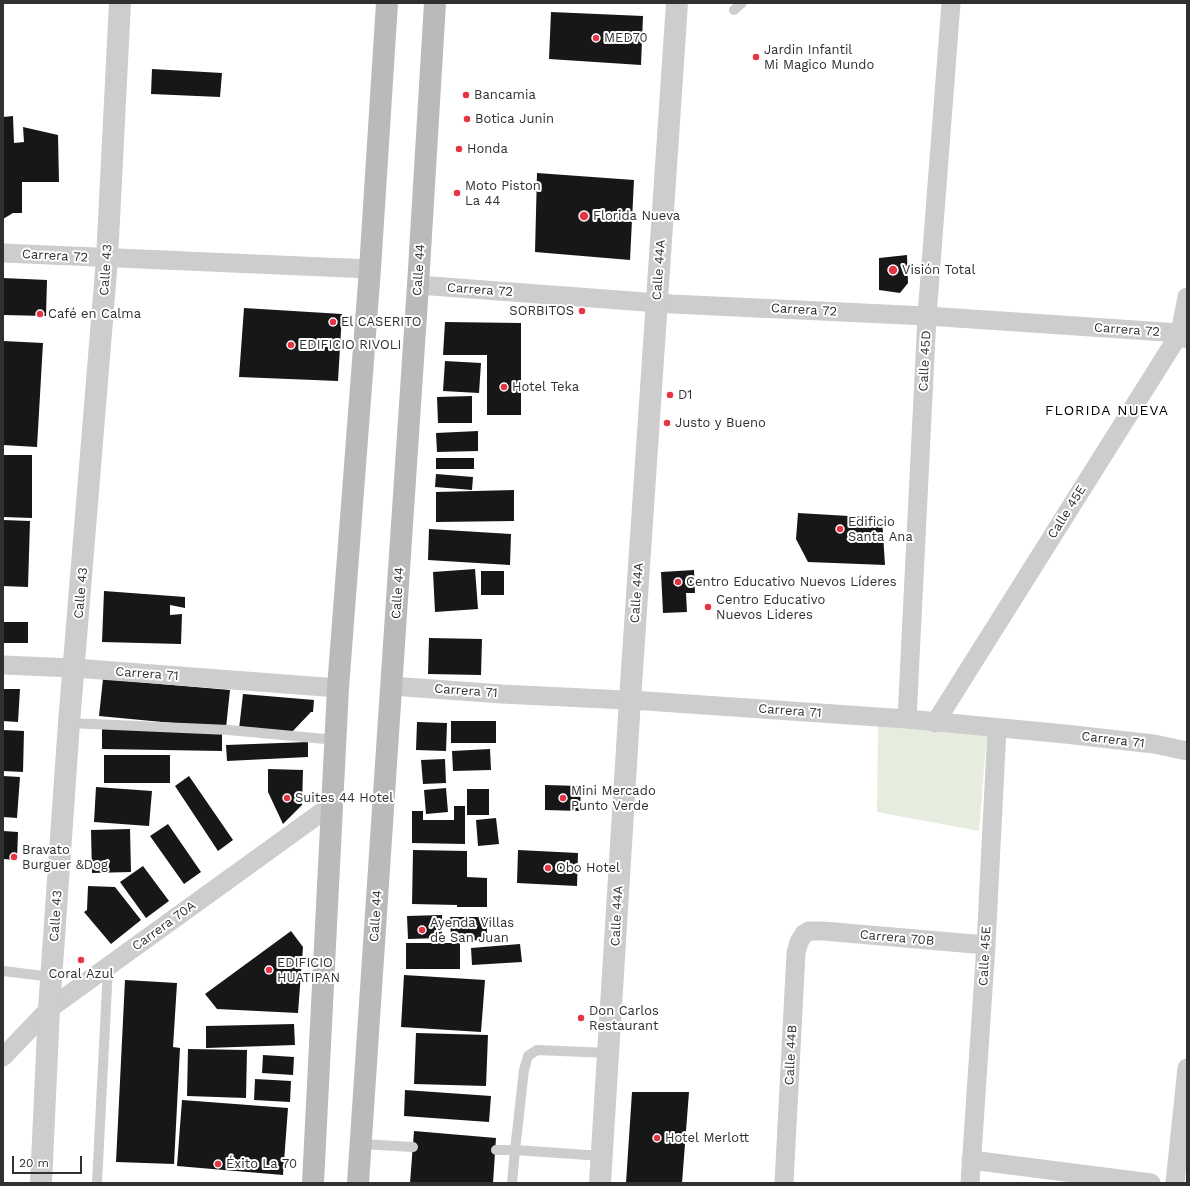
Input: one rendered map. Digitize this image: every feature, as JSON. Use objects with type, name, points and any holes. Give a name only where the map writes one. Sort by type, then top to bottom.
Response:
[{"type":"main road","points":[[313,1183],[338,688],[370,269],[387,3]]},
{"type":"main road","name":"Calle 44","points":[[358,1183],[418,285],[435,3]]},
{"type":"street","name":"Calle 43","points":[[41,1183],[49,1009],[69,723],[107,259],[120,3]]},
{"type":"street","name":"Calle 44A","points":[[600,1183],[630,700],[677,3]]},
{"type":"street","name":"Calle 45D","points":[[907,720],[927,316],[952,3]]},
{"type":"street","name":"Carrera 72","points":[[3,254],[370,269]]},
{"type":"street","name":"Carrera 72","points":[[418,285],[657,303],[927,316],[1183,336]]},
{"type":"street","name":"Calle 45E","points":[[935,723],[1183,336],[1187,296]]},
{"type":"street","name":"Carrera 71","points":[[3,664],[338,688]]},
{"type":"street","name":"Carrera 71","points":[[391,686],[502,694],[630,700],[907,720],[1064,734],[1154,744],[1187,751]]},
{"type":"street","name":"Calle 45E","points":[[970,1183],[986,945],[997,728]]},
{"type":"street","name":"Carrera 70A","points":[[3,1057],[49,1009],[333,804]]},
{"type":"street","name":"Carrera 70B","points":[[809,931],[986,945]]},
{"type":"street","name":"Calle 44B","points":[[784,1183],[796,953],[799,942],[804,934],[809,931]]},
{"type":"street","points":[[1176,1183],[1187,1068]]},
{"type":"street","points":[[971,1160],[1150,1183]]},
{"type":"lane","points":[[734,10],[742,3]]},
{"type":"lane","points":[[69,723],[229,730],[336,740]]},
{"type":"lane","points":[[97,1183],[108,967]]},
{"type":"lane","points":[[3,971],[52,977]]},
{"type":"lane","points":[[512,1183],[524,1070],[528,1056],[537,1050],[609,1053]]},
{"type":"lane","points":[[361,1144],[413,1147]]},
{"type":"lane","points":[[496,1150],[602,1156]]},
{"type":"green space","points":[[878,724],[987,733],[979,831],[877,812]]},
{"type":"building","name":"MED70","points":[[551,12],[643,16],[641,65],[549,59]]},
{"type":"building","points":[[152,69],[222,73],[220,97],[151,94]]},
{"type":"building","points":[[13,116],[14,143],[24,142],[23,127],[58,135],[59,182],[22,182],[22,213],[13,213],[3,219],[3,117]]},
{"type":"building","name":"Florida Nueva","points":[[537,173],[634,180],[630,260],[535,252]]},
{"type":"building","name":"Visión Total","points":[[907,255],[908,283],[900,293],[879,290],[879,258]]},
{"type":"building","points":[[3,278],[47,280],[46,316],[3,315]]},
{"type":"building","name":"EDIFICIO RIVOLI","points":[[244,308],[342,314],[338,381],[239,377]]},
{"type":"building","name":"Hotel Teka","points":[[445,322],[521,323],[521,415],[487,415],[487,355],[443,355]]},
{"type":"building","points":[[3,341],[43,343],[37,447],[3,445]]},
{"type":"building","points":[[445,361],[481,363],[479,393],[443,391]]},
{"type":"building","points":[[472,396],[472,423],[438,423],[437,397]]},
{"type":"building","points":[[478,431],[478,451],[437,452],[436,433]]},
{"type":"building","points":[[3,455],[32,455],[32,518],[3,517]]},
{"type":"building","points":[[436,458],[474,458],[474,469],[436,469]]},
{"type":"building","points":[[436,474],[473,477],[472,490],[435,487]]},
{"type":"building","points":[[514,490],[514,521],[436,522],[436,492]]},
{"type":"building","name":"Edificio Santa Ana","points":[[798,513],[882,518],[885,565],[808,562],[796,539]]},
{"type":"building","points":[[3,520],[30,521],[28,587],[3,586]]},
{"type":"building","points":[[429,529],[511,534],[510,565],[428,560]]},
{"type":"building","points":[[475,569],[478,609],[435,612],[433,572]]},
{"type":"building","name":"Centro Educativo Nuevos Líderes","points":[[694,570],[695,593],[686,593],[687,612],[663,613],[661,572]]},
{"type":"building","points":[[481,571],[504,571],[504,595],[481,595]]},
{"type":"building","points":[[104,591],[185,597],[185,608],[170,605],[170,615],[182,614],[181,644],[102,642]]},
{"type":"building","points":[[3,622],[28,622],[28,643],[3,643]]},
{"type":"building","points":[[429,638],[482,639],[481,675],[428,674]]},
{"type":"building","points":[[103,679],[230,690],[226,728],[99,716]]},
{"type":"building","points":[[3,689],[20,689],[18,722],[3,721]]},
{"type":"building","points":[[243,694],[314,700],[313,712],[311,712],[291,733],[239,729]]},
{"type":"building","points":[[451,721],[496,721],[496,743],[451,743]]},
{"type":"building","points":[[417,722],[447,723],[446,751],[416,750]]},
{"type":"building","points":[[102,729],[222,731],[222,751],[102,749]]},
{"type":"building","points":[[3,730],[24,731],[23,772],[3,771]]},
{"type":"building","points":[[308,742],[308,757],[227,761],[226,745]]},
{"type":"building","points":[[490,749],[491,770],[453,771],[452,751]]},
{"type":"building","points":[[104,755],[170,755],[170,783],[104,783]]},
{"type":"building","points":[[445,759],[446,783],[423,784],[421,760]]},
{"type":"building","name":"Suites 44 Hotel","points":[[268,769],[303,770],[302,805],[283,824],[268,792]]},
{"type":"building","points":[[3,776],[20,777],[17,818],[3,817]]},
{"type":"building","points":[[189,776],[233,840],[218,851],[175,786]]},
{"type":"building","name":"Mini Mercado Punto Verde","points":[[545,785],[581,786],[580,811],[545,810]]},
{"type":"building","points":[[96,787],[152,791],[149,826],[94,822]]},
{"type":"building","points":[[446,788],[448,812],[426,814],[424,790]]},
{"type":"building","points":[[467,789],[489,789],[489,815],[467,815]]},
{"type":"building","points":[[454,806],[465,806],[465,844],[412,843],[412,811],[423,811],[423,820],[454,820]]},
{"type":"building","points":[[496,818],[499,844],[478,846],[476,820]]},
{"type":"building","points":[[168,824],[201,872],[184,884],[150,836]]},
{"type":"building","points":[[130,829],[131,872],[92,873],[91,830]]},
{"type":"building","points":[[3,831],[18,832],[17,860],[3,859]]},
{"type":"building","points":[[413,850],[467,851],[467,877],[487,878],[487,907],[412,904]]},
{"type":"building","name":"Obo Hotel","points":[[518,850],[578,853],[577,886],[517,883]]},
{"type":"building","points":[[143,866],[169,901],[146,918],[120,882]]},
{"type":"building","points":[[88,886],[115,887],[141,920],[111,944],[84,912],[87,910]]},
{"type":"building","points":[[442,915],[442,938],[408,939],[407,916]]},
{"type":"building","points":[[450,917],[487,917],[487,940],[451,941]]},
{"type":"building","name":"EDIFICIO HUATIPAN","points":[[291,931],[303,947],[298,1013],[217,1009],[205,994]]},
{"type":"building","points":[[406,943],[460,943],[460,969],[406,969]]},
{"type":"building","points":[[520,944],[522,962],[472,965],[471,948]]},
{"type":"building","points":[[404,975],[485,980],[481,1032],[401,1027]]},
{"type":"building","points":[[125,980],[177,983],[173,1047],[180,1048],[174,1164],[116,1162]]},
{"type":"building","points":[[294,1024],[295,1045],[206,1048],[206,1026]]},
{"type":"building","points":[[416,1033],[488,1035],[486,1086],[414,1084]]},
{"type":"building","points":[[188,1049],[247,1050],[246,1098],[187,1096]]},
{"type":"building","points":[[263,1055],[294,1057],[293,1075],[262,1073]]},
{"type":"building","points":[[255,1079],[291,1081],[290,1102],[254,1100]]},
{"type":"building","points":[[405,1090],[491,1096],[489,1122],[404,1116]]},
{"type":"building","name":"Hotel Merlott","points":[[632,1092],[689,1092],[682,1183],[626,1183]]},
{"type":"building","points":[[182,1100],[288,1108],[283,1175],[177,1166]]},
{"type":"building","points":[[414,1131],[496,1138],[493,1183],[410,1183]]},
{"type":"place","name":"MED70","points":[[596,38]]},
{"type":"place","name":"Jardin Infantil Mi Magico Mundo","points":[[756,57]]},
{"type":"place","name":"Bancamia","points":[[466,95]]},
{"type":"place","name":"Botica Junin","points":[[467,119]]},
{"type":"place","name":"Honda","points":[[459,149]]},
{"type":"place","name":"Moto Piston La 44","points":[[457,193]]},
{"type":"place","name":"Florida Nueva","points":[[584,216]]},
{"type":"place","name":"Visión Total","points":[[893,270]]},
{"type":"place","name":"SORBITOS","points":[[582,311]]},
{"type":"place","name":"Café en Calma","points":[[40,314]]},
{"type":"place","name":"El CASERITO","points":[[333,322]]},
{"type":"place","name":"EDIFICIO RIVOLI","points":[[291,345]]},
{"type":"place","name":"Hotel Teka","points":[[504,387]]},
{"type":"place","name":"D1","points":[[670,395]]},
{"type":"place","name":"Justo y Bueno","points":[[667,423]]},
{"type":"place","name":"Edificio Santa Ana","points":[[840,529]]},
{"type":"place","name":"Centro Educativo Nuevos Líderes","points":[[678,582]]},
{"type":"place","name":"Centro Educativo Nuevos Lideres","points":[[708,607]]},
{"type":"place","name":"Suites 44 Hotel","points":[[287,798]]},
{"type":"place","name":"Mini Mercado Punto Verde","points":[[563,798]]},
{"type":"place","name":"Bravato Burguer &Dog","points":[[14,857]]},
{"type":"place","name":"Obo Hotel","points":[[548,868]]},
{"type":"place","name":"Ayenda Villas de San Juan","points":[[422,930]]},
{"type":"place","name":"Coral Azul","points":[[81,960]]},
{"type":"place","name":"EDIFICIO HUATIPAN","points":[[269,970]]},
{"type":"place","name":"Don Carlos Restaurant","points":[[581,1018]]},
{"type":"place","name":"Hotel Merlott","points":[[657,1138]]},
{"type":"place","name":"Éxito La 70","points":[[218,1164]]},
{"type":"district","name":"FLORIDA NUEVA","points":[[1107,411]]}]
